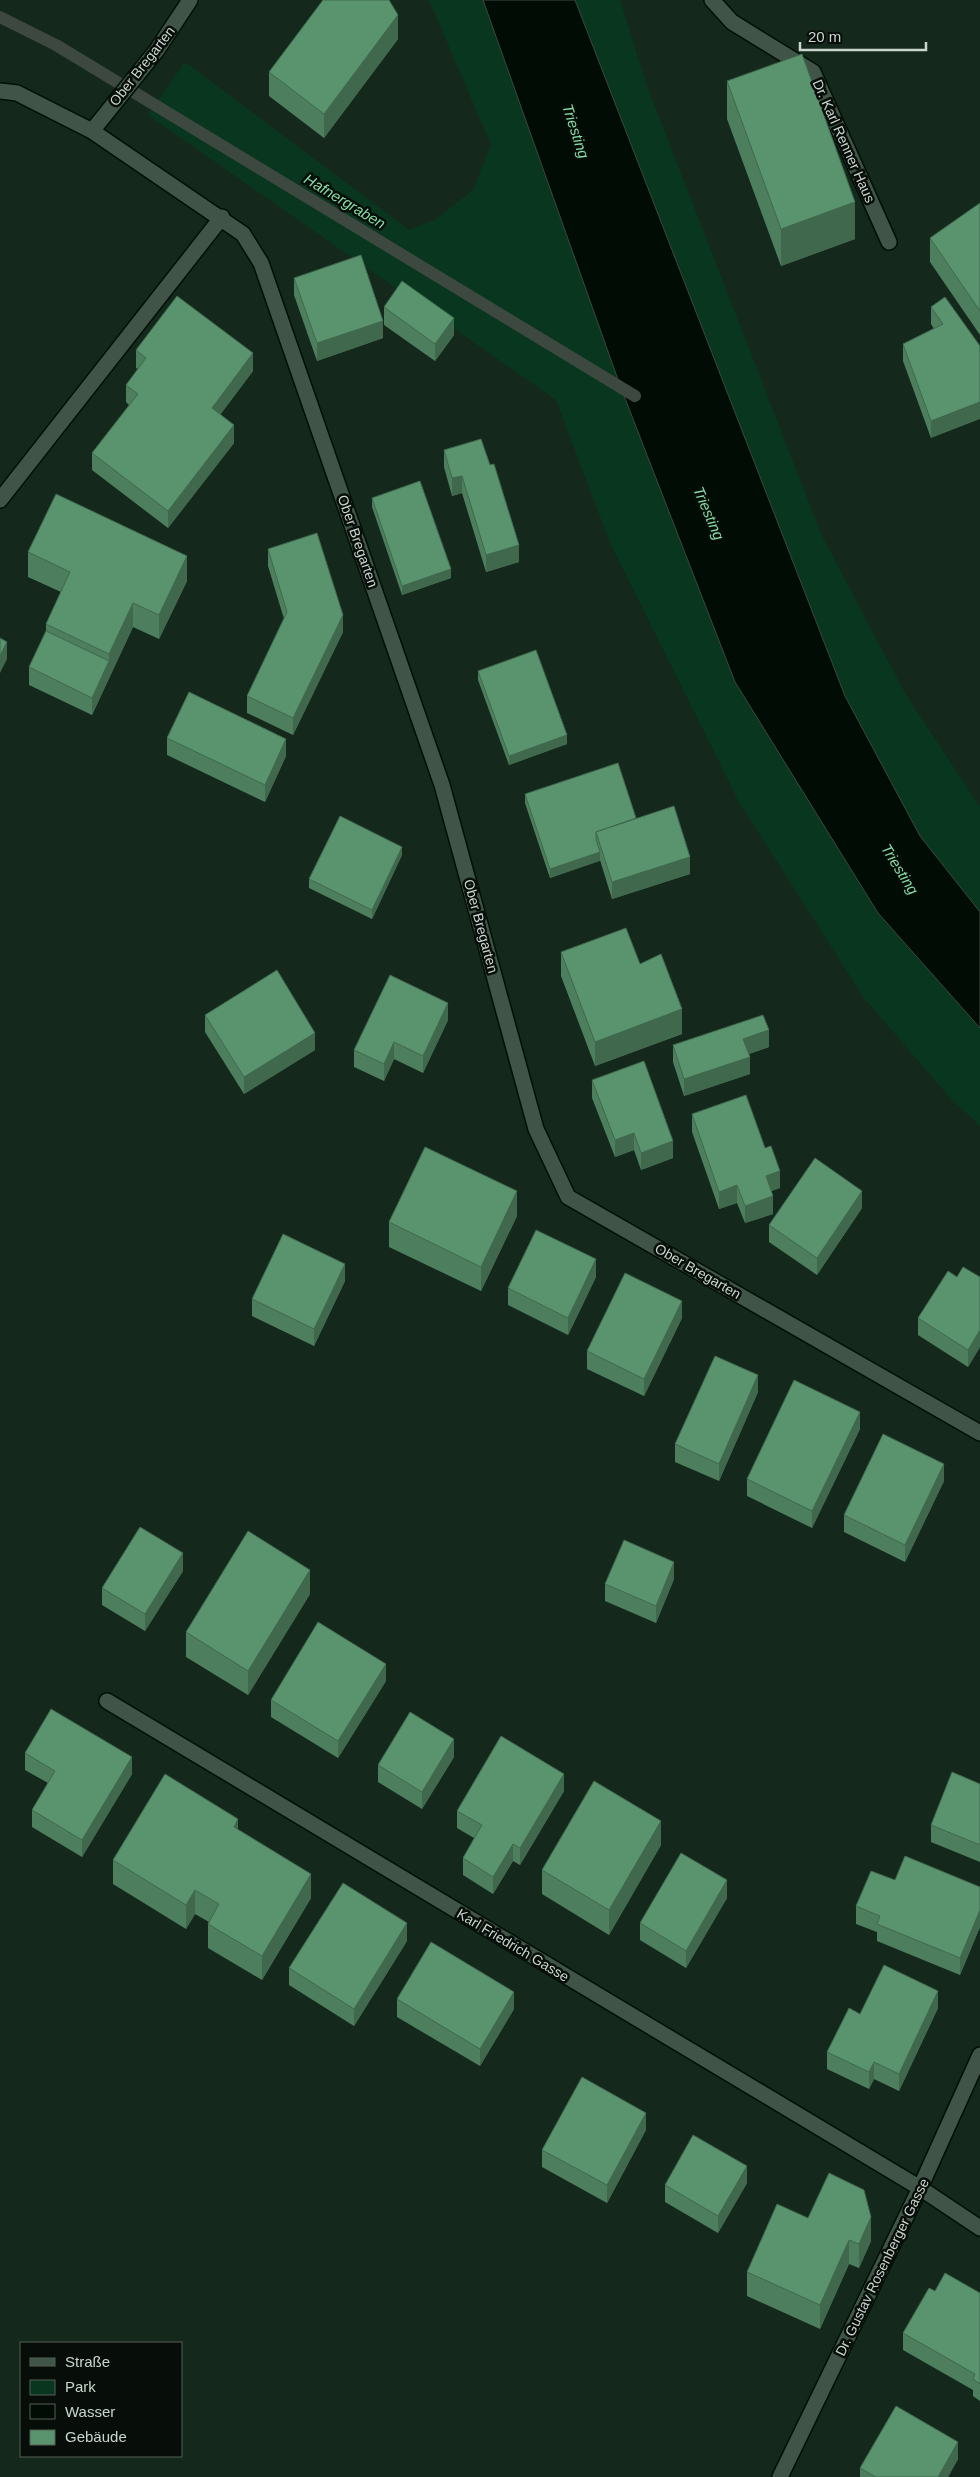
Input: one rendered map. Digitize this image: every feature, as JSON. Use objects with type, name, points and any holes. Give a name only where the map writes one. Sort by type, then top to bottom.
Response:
[{"type":"street","name":"Ober Bregarten","points":[[92,131],[157,50],[190,0]]},
{"type":"street","name":"Dr. Karl Renner Haus","points":[[712,0],[732,22],[813,72],[889,242]]},
{"type":"street","name":"Ober Bregarten","points":[[0,91],[17,93],[92,131],[222,217],[243,234],[261,264],[442,785],[536,1129],[568,1197],[980,1433]]},
{"type":"street","points":[[0,500],[222,217]]},
{"type":"street","name":"Karl Friedrich Gasse","points":[[107,1701],[920,2188],[980,2228]]},
{"type":"street","name":"Dr. Gustav Rosenberger Gasse","points":[[780,2477],[920,2188],[980,2055]]},
{"type":"green space","points":[[429,0],[483,0],[621,388],[735,682],[878,913],[980,1028],[980,1126],[951,1099],[864,998],[739,802],[610,543],[556,400],[148,115],[185,62],[409,230],[436,219],[473,190],[491,145]]},
{"type":"green space","points":[[575,0],[620,0],[647,86],[822,536],[905,693],[980,807],[980,912],[920,836],[845,696]]},
{"type":"water","name":"Triesting","points":[[483,0],[575,0],[845,696],[920,836],[980,912],[980,1028],[878,913],[735,682],[621,388]]},
{"type":"building","points":[[323,0],[389,0],[398,15],[324,114],[269,72]]},
{"type":"building","points":[[802,54],[855,202],[781,229],[727,81]]},
{"type":"building","points":[[980,203],[980,311],[930,238]]},
{"type":"building","points":[[361,255],[383,321],[317,343],[294,278]]},
{"type":"building","points":[[402,281],[454,318],[435,344],[384,307]]},
{"type":"building","points":[[177,296],[253,353],[212,408],[234,425],[168,511],[92,453],[138,394],[126,385],[146,358],[136,350]]},
{"type":"building","points":[[945,297],[980,346],[980,402],[931,421],[903,344],[943,324],[931,307]]},
{"type":"building","points":[[481,439],[490,465],[494,464],[519,545],[486,555],[462,476],[452,478],[444,450]]},
{"type":"building","points":[[420,481],[451,569],[402,586],[372,498]]},
{"type":"building","points":[[56,494],[187,556],[159,615],[133,603],[109,654],[46,624],[70,572],[28,552]]},
{"type":"building","points":[[317,533],[343,615],[293,718],[247,696],[287,612],[268,549]]},
{"type":"building","points":[[46,631],[109,661],[92,698],[29,667]]},
{"type":"building","points":[[0,638],[7,642],[0,656]]},
{"type":"building","points":[[536,650],[567,735],[509,756],[478,671]]},
{"type":"building","points":[[189,692],[286,739],[265,785],[167,738]]},
{"type":"building","points":[[618,763],[636,818],[596,832],[596,840],[600,852],[550,869],[525,794]]},
{"type":"building","points":[[674,806],[690,857],[612,882],[596,832]]},
{"type":"building","points":[[340,816],[402,847],[372,910],[309,879]]},
{"type":"building","points":[[626,928],[640,964],[661,954],[682,1009],[595,1042],[561,952]]},
{"type":"building","points":[[277,970],[315,1033],[244,1077],[205,1015]]},
{"type":"building","points":[[390,975],[448,1003],[423,1056],[394,1042],[384,1064],[354,1050]]},
{"type":"building","points":[[763,1015],[769,1030],[743,1039],[750,1057],[684,1079],[673,1045]]},
{"type":"building","points":[[644,1061],[673,1141],[641,1153],[634,1133],[615,1140],[592,1080]]},
{"type":"building","points":[[746,1095],[765,1148],[771,1146],[780,1171],[766,1176],[773,1196],[745,1206],[737,1185],[719,1192],[692,1114]]},
{"type":"building","points":[[425,1147],[517,1191],[481,1267],[389,1222]]},
{"type":"building","points":[[815,1158],[862,1191],[817,1258],[769,1225]]},
{"type":"building","points":[[536,1230],[596,1259],[568,1318],[508,1288]]},
{"type":"building","points":[[283,1234],[345,1264],[314,1329],[252,1299]]},
{"type":"building","points":[[963,1267],[980,1277],[980,1330],[968,1350],[918,1318],[948,1271],[957,1277]]},
{"type":"building","points":[[625,1273],[682,1301],[644,1379],[587,1351]]},
{"type":"building","points":[[715,1356],[758,1375],[719,1464],[675,1444]]},
{"type":"building","points":[[794,1380],[860,1412],[812,1511],[747,1479]]},
{"type":"building","points":[[883,1434],[944,1464],[905,1545],[844,1515]]},
{"type":"building","points":[[140,1527],[183,1553],[145,1614],[102,1588]]},
{"type":"building","points":[[248,1531],[310,1570],[248,1671],[186,1632]]},
{"type":"building","points":[[624,1540],[674,1562],[656,1606],[605,1584]]},
{"type":"building","points":[[318,1622],[386,1664],[338,1741],[271,1700]]},
{"type":"building","points":[[51,1709],[132,1757],[82,1840],[32,1810],[55,1771],[25,1753]]},
{"type":"building","points":[[410,1712],[454,1739],[422,1792],[378,1765]]},
{"type":"building","points":[[501,1736],[564,1774],[520,1848],[513,1844],[493,1877],[463,1858],[482,1825],[457,1811]]},
{"type":"building","points":[[952,1772],[980,1784],[980,1845],[931,1825]]},
{"type":"building","points":[[165,1774],[238,1819],[234,1827],[311,1874],[262,1956],[208,1924],[219,1904],[195,1890],[186,1905],[113,1860]]},
{"type":"building","points":[[594,1781],[661,1821],[609,1910],[542,1870]]},
{"type":"building","points":[[681,1853],[727,1880],[686,1951],[640,1923]]},
{"type":"building","points":[[905,1856],[980,1887],[980,1910],[960,1958],[877,1924],[880,1916],[856,1906],[871,1871],[895,1880]]},
{"type":"building","points":[[343,1883],[407,1923],[354,2009],[289,1968]]},
{"type":"building","points":[[431,1942],[514,1992],[480,2049],[397,1999]]},
{"type":"building","points":[[884,1965],[938,1991],[899,2074],[874,2062],[869,2072],[827,2052],[849,2008],[860,2014]]},
{"type":"building","points":[[582,2077],[646,2113],[607,2185],[542,2150]]},
{"type":"building","points":[[693,2135],[747,2166],[718,2216],[665,2185]]},
{"type":"building","points":[[829,2173],[864,2190],[871,2217],[859,2244],[849,2240],[820,2305],[747,2272],[777,2204],[808,2218]]},
{"type":"building","points":[[945,2273],[980,2293],[980,2384],[973,2379],[975,2374],[903,2333],[929,2288],[935,2291]]},
{"type":"building","points":[[896,2406],[958,2442],[938,2477],[876,2477],[860,2468]]},
{"type":"waterway","name":"Hafnergraben","points":[[0,17],[56,45],[635,396]]}]
